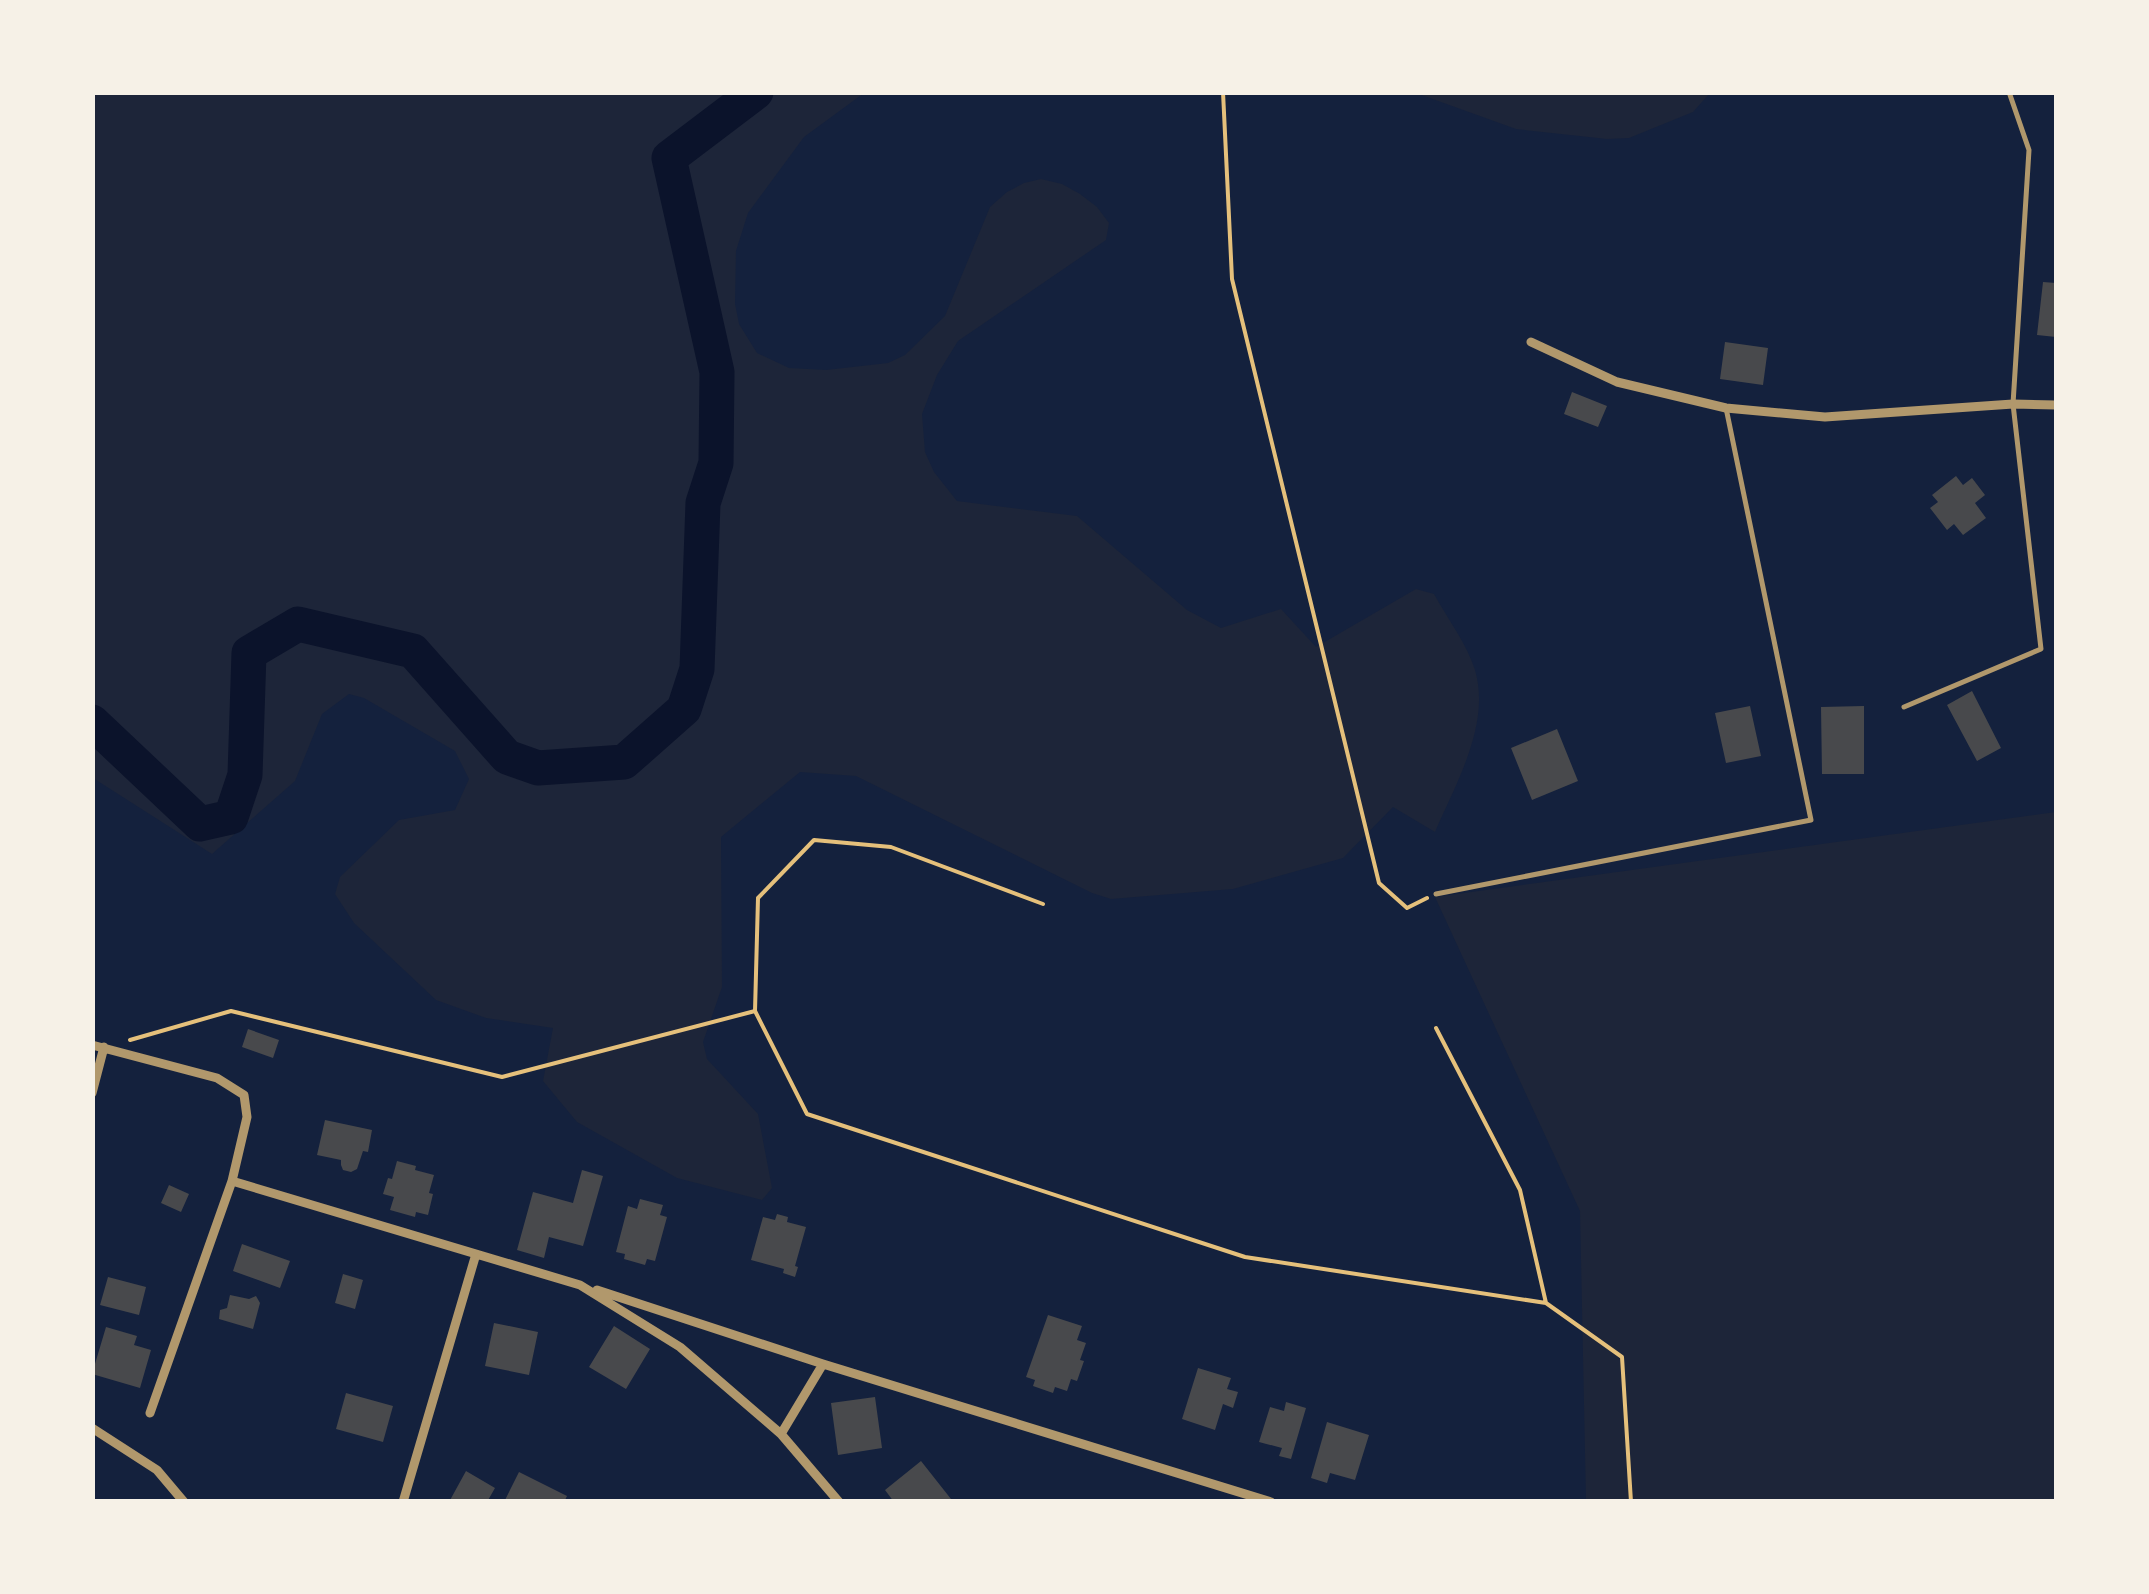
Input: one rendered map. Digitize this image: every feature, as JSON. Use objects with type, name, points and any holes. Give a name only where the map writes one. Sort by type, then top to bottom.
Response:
[{"type":"street","points":[[1531,342],[1617,382],[1726,408],[1825,417],[2013,404],[2056,405]]},
{"type":"street","points":[[92,1093],[98,1046],[217,1078],[244,1094],[247,1117],[232,1181],[150,1413]]},
{"type":"street","points":[[232,1181],[580,1285],[1272,1502]]},
{"type":"street","points":[[404,1502],[476,1254]]},
{"type":"street","points":[[580,1285],[680,1347],[781,1434],[839,1502]]},
{"type":"street","points":[[781,1434],[824,1364]]},
{"type":"street","points":[[92,1428],[158,1470],[184,1502]]},
{"type":"lane","points":[[1904,707],[2041,649],[2013,404],[2029,150],[2008,92]]},
{"type":"lane","points":[[1436,894],[1811,820],[1726,408]]},
{"type":"path","points":[[1223,92],[1232,280],[1379,883],[1407,908],[1436,894]]},
{"type":"path","points":[[1043,904],[891,846],[814,840],[758,898],[755,1012],[807,1114],[1245,1257],[1546,1302],[1622,1357],[1631,1502]]},
{"type":"path","points":[[98,1046],[231,1011],[502,1077],[755,1012]]},
{"type":"path","points":[[1436,1028],[1520,1190],[1546,1302]]},
{"type":"shaded area","points":[[92,93],[864,93],[804,137],[748,213],[736,251],[735,304],[739,324],[757,353],[789,368],[826,370],[888,363],[905,355],[945,316],[990,207],[1024,183],[1041,179],[1062,184],[1097,207],[1109,223],[1106,240],[958,341],[937,375],[922,414],[925,452],[934,472],[957,501],[1077,516],[1187,610],[1221,628],[1281,609],[1316,647],[1416,589],[1434,594],[1467,651],[1479,690],[1469,753],[1435,832],[1393,807],[1343,858],[1233,889],[1111,899],[856,776],[800,772],[721,837],[722,987],[703,1042],[707,1059],[758,1114],[772,1188],[762,1200],[677,1178],[577,1122],[543,1081],[553,1028],[486,1018],[436,1000],[354,923],[335,894],[340,877],[399,820],[455,810],[469,779],[455,751],[364,698],[349,694],[322,714],[295,781],[212,854],[93,778]]},
{"type":"shaded area","points":[[1416,93],[1710,93],[1693,112],[1629,138],[1607,139],[1516,129]]},
{"type":"shaded area","points":[[2056,812],[2056,1501],[1586,1501],[1580,1211],[1435,897]]},
{"type":"building","points":[[2043,282],[2056,283],[2056,337],[2037,335]]},
{"type":"building","points":[[1725,342],[1768,348],[1763,385],[1720,379]]},
{"type":"building","points":[[1572,392],[1607,406],[1598,427],[1564,414]]},
{"type":"building","points":[[1956,476],[1963,485],[1972,478],[1985,495],[1975,503],[1986,518],[1963,535],[1954,524],[1947,530],[1930,508],[1938,502],[1932,495]]},
{"type":"building","points":[[1972,691],[2001,748],[1977,761],[1947,705]]},
{"type":"building","points":[[1750,706],[1761,756],[1726,763],[1715,713]]},
{"type":"building","points":[[1864,706],[1864,774],[1822,774],[1821,707]]},
{"type":"building","points":[[1557,729],[1578,781],[1532,800],[1511,748]]},
{"type":"building","points":[[248,1029],[279,1040],[273,1058],[242,1047]]},
{"type":"building","points":[[325,1120],[372,1130],[368,1152],[363,1151],[357,1169],[343,1170],[341,1160],[317,1155]]},
{"type":"building","points":[[397,1161],[434,1175],[428,1215],[416,1212],[415,1217],[390,1210],[394,1197],[383,1194]]},
{"type":"building","points":[[582,1170],[603,1176],[583,1246],[549,1237],[544,1258],[517,1250],[533,1192],[573,1203]]},
{"type":"building","points":[[169,1185],[189,1194],[181,1212],[161,1203]]},
{"type":"building","points":[[640,1199],[663,1205],[660,1215],[667,1217],[655,1261],[647,1259],[645,1265],[624,1259],[625,1254],[616,1252],[628,1206],[637,1209]]},
{"type":"building","points":[[777,1214],[788,1217],[787,1222],[806,1227],[795,1277],[783,1273],[784,1269],[751,1260],[763,1217],[775,1220]]},
{"type":"building","points":[[242,1244],[290,1261],[280,1288],[233,1271]]},
{"type":"building","points":[[343,1274],[363,1280],[355,1309],[335,1303]]},
{"type":"building","points":[[108,1277],[146,1287],[139,1315],[100,1305]]},
{"type":"building","points":[[230,1295],[249,1299],[256,1296],[260,1303],[253,1329],[219,1319]]},
{"type":"building","points":[[1048,1315],[1082,1326],[1077,1340],[1086,1343],[1080,1360],[1084,1361],[1077,1381],[1071,1379],[1067,1391],[1055,1387],[1053,1393],[1033,1386],[1035,1380],[1026,1377]]},
{"type":"building","points":[[494,1323],[538,1332],[529,1375],[485,1366]]},
{"type":"building","points":[[614,1326],[650,1349],[626,1389],[589,1367]]},
{"type":"building","points":[[106,1327],[137,1336],[134,1345],[151,1350],[140,1388],[92,1374]]},
{"type":"building","points":[[1198,1368],[1231,1378],[1227,1389],[1238,1392],[1233,1408],[1223,1404],[1215,1430],[1182,1419]]},
{"type":"building","points":[[346,1393],[393,1406],[383,1442],[336,1429]]},
{"type":"building","points":[[875,1397],[882,1448],[838,1455],[831,1403]]},
{"type":"building","points":[[1286,1402],[1306,1408],[1291,1459],[1279,1456],[1282,1448],[1259,1442],[1270,1407],[1284,1411]]},
{"type":"building","points":[[1327,1422],[1369,1435],[1355,1480],[1330,1473],[1327,1483],[1311,1478]]},
{"type":"building","points":[[921,1461],[951,1499],[894,1502],[885,1490]]},
{"type":"building","points":[[466,1471],[495,1488],[487,1502],[449,1502]]},
{"type":"building","points":[[519,1472],[567,1496],[564,1502],[504,1502]]},
{"type":"waterway","points":[[92,722],[200,824],[231,817],[245,775],[249,653],[298,624],[413,651],[507,757],[538,768],[624,762],[684,709],[697,669],[703,503],[716,463],[717,372],[669,158],[756,92]]},
{"type":"waterway","points":[[92,730],[99,728]]}]
